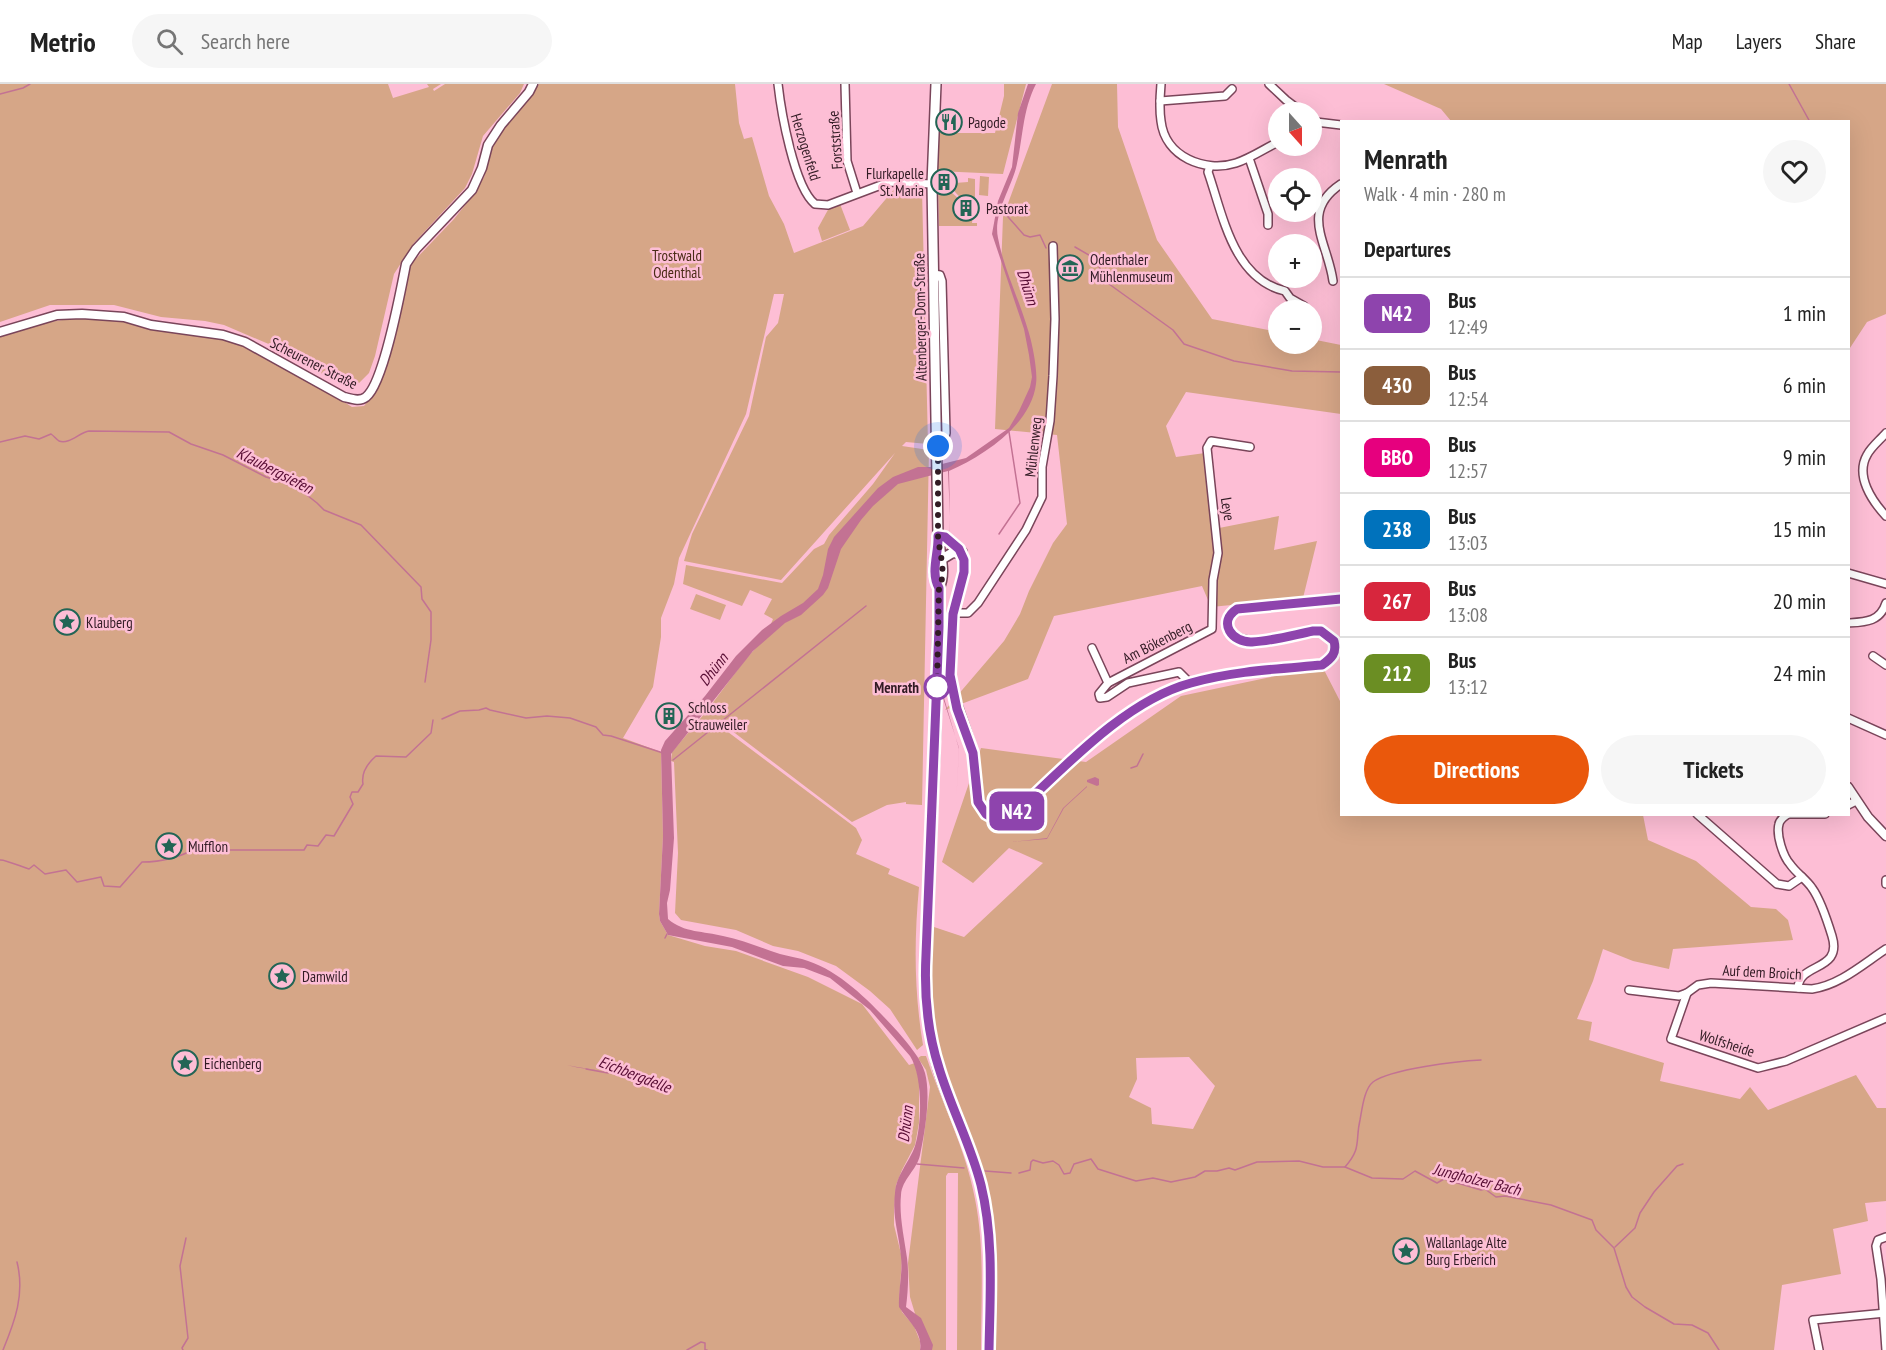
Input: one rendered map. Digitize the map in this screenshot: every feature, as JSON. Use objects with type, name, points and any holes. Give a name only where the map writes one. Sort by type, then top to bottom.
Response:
[{"type":"main road","name":"Altenberger-Dom-Straße","points":[[936,84],[932,184],[940,554],[935,559],[936,582],[939,588],[925,977],[926,1008],[933,1046],[948,1095],[976,1167],[987,1220],[990,1265],[989,1350]]},
{"type":"main road","points":[[940,554],[962,552]]},
{"type":"street","name":"Scheurener Straße","points":[[0,332],[57,315],[82,314],[124,317],[151,325],[202,331],[245,342],[344,397],[355,400],[364,399],[372,390],[381,366],[406,264],[416,249],[472,190],[482,168],[488,145],[533,84]]},
{"type":"street","name":"Herzogenfeld","points":[[778,84],[790,149],[810,201],[823,206],[890,182],[932,184]]},
{"type":"street","name":"Forststraße","points":[[845,84],[847,161],[857,193]]},
{"type":"street","points":[[1161,84],[1161,123],[1168,142],[1179,154],[1189,160],[1209,166],[1223,166],[1249,158],[1268,148]]},
{"type":"street","points":[[1269,84],[1289,102]]},
{"type":"street","points":[[1160,102],[1225,96],[1232,89]]},
{"type":"street","points":[[1322,123],[1340,125]]},
{"type":"street","points":[[1249,158],[1268,214],[1268,225]]},
{"type":"street","points":[[1209,166],[1208,172],[1240,257],[1249,269],[1263,281],[1276,289],[1285,291],[1294,300]]},
{"type":"street","points":[[1333,281],[1319,233],[1318,215],[1327,194],[1340,185]]},
{"type":"street","name":"Mühlenweg","points":[[953,614],[968,612],[978,603],[1026,530],[1042,497],[1042,467],[1050,421],[1053,376],[1055,318],[1053,246]]},
{"type":"street","points":[[1886,433],[1867,453],[1864,462],[1865,485],[1886,516]]},
{"type":"street","name":"Leye","points":[[1214,622],[1213,580],[1218,553],[1210,486],[1208,444],[1211,441],[1250,447]]},
{"type":"street","points":[[938,536],[945,537],[962,552],[964,572],[953,614],[949,659],[952,692],[973,753],[978,802],[986,814],[993,818],[1012,816],[1119,720],[1153,699],[1190,683],[1228,675],[1322,665],[1335,651],[1334,641],[1321,631],[1251,642],[1234,638],[1230,633],[1228,619],[1230,613],[1237,609],[1340,599]]},
{"type":"street","points":[[1850,574],[1886,584]]},
{"type":"street","points":[[1850,623],[1875,619],[1880,615],[1886,603]]},
{"type":"street","name":"Am Bökenberg","points":[[1190,683],[1179,672],[1128,683],[1107,697],[1100,698],[1099,694],[1108,683],[1212,629],[1214,622]]},
{"type":"street","name":"Am Bökenberg","points":[[1092,648],[1108,683]]},
{"type":"street","points":[[1873,656],[1886,665]]},
{"type":"street","points":[[1850,719],[1886,735]]},
{"type":"street","points":[[1852,803],[1886,836]]},
{"type":"street","points":[[1699,816],[1777,884],[1788,886],[1802,877]]},
{"type":"street","points":[[1786,816],[1778,825],[1781,845],[1788,863],[1812,888],[1832,934],[1833,947],[1828,961],[1800,977],[1798,988]]},
{"type":"street","name":"Auf dem Broich","points":[[1629,990],[1679,996],[1695,987],[1711,983],[1812,989],[1831,985],[1886,949]]},
{"type":"street","name":"Wolfsheide","points":[[1687,993],[1671,1039],[1758,1068],[1786,1061],[1886,1018]]},
{"type":"street","points":[[1886,1237],[1878,1240],[1876,1246],[1885,1313],[1886,1350]]},
{"type":"street","points":[[1820,1350],[1813,1320],[1885,1313]]},
{"type":"green space","points":[[0,84],[388,84],[393,98],[429,87],[427,84],[441,84],[433,89],[434,91],[445,84],[524,84],[520,93],[483,136],[472,174],[465,188],[414,243],[394,274],[369,373],[359,383],[346,385],[333,380],[278,348],[224,325],[205,321],[161,317],[114,305],[50,305],[0,322]]},
{"type":"green space","name":"Trostwald Odenthal","points":[[539,84],[735,84],[739,123],[744,139],[752,137],[769,196],[784,224],[794,253],[863,226],[896,187],[922,189],[928,444],[906,442],[902,446],[929,450],[922,805],[906,804],[906,802],[887,805],[852,822],[723,724],[720,726],[856,828],[862,840],[856,854],[890,869],[888,874],[919,887],[916,966],[923,1045],[917,1050],[890,1009],[836,966],[798,951],[773,946],[736,930],[681,920],[675,913],[678,853],[672,752],[765,638],[773,619],[764,614],[772,599],[750,590],[742,606],[683,584],[686,565],[782,583],[814,549],[824,544],[895,453],[781,580],[684,561],[692,534],[749,416],[766,337],[778,323],[784,294],[774,294],[746,414],[679,558],[674,584],[661,618],[661,637],[653,687],[623,738],[661,752],[663,836],[659,914],[660,921],[668,935],[705,946],[736,951],[808,977],[862,1004],[909,1065],[915,1063],[919,1081],[919,1123],[915,1145],[896,1185],[894,1225],[902,1258],[899,1303],[902,1312],[914,1326],[920,1341],[920,1350],[0,1350],[0,336],[43,324],[72,319],[101,318],[152,328],[227,338],[296,373],[352,407],[364,406],[375,392],[385,369],[410,265],[454,219],[474,194],[484,177],[493,146],[504,125]]},
{"type":"green space","points":[[1004,84],[1026,84],[1003,174],[937,171],[939,133],[995,133],[1004,96]]},
{"type":"green space","points":[[1052,84],[1117,84],[1118,127],[1157,240],[1212,319],[1268,330],[1268,354],[1322,354],[1322,341],[1340,345],[1340,414],[1186,392],[1166,426],[1176,457],[1205,453],[1214,529],[1279,516],[1274,550],[1317,541],[1303,598],[1211,607],[1202,586],[1054,616],[1028,679],[945,710],[1004,641],[1020,614],[1053,543],[1067,524],[1057,435],[995,429],[1003,217]]},
{"type":"green space","points":[[1384,84],[1886,84],[1886,314],[1867,322],[1850,348],[1850,120],[1450,120],[1441,109]]},
{"type":"green space","points":[[947,176],[951,177],[955,183],[968,182],[968,178],[975,179],[975,200],[960,197]]},
{"type":"green space","points":[[980,176],[989,177],[988,196],[979,195]]},
{"type":"green space","points":[[945,178],[951,192],[959,199],[957,216],[963,216],[963,213],[973,214],[972,223],[977,223],[977,226],[939,226],[938,180]]},
{"type":"green space","points":[[840,204],[850,230],[822,241],[818,228],[829,208]]},
{"type":"green space","points":[[696,594],[726,605],[720,620],[690,609]]},
{"type":"green space","points":[[1322,666],[1340,701],[1340,816],[1643,816],[1648,840],[1696,861],[1751,907],[1776,909],[1788,920],[1793,940],[1673,949],[1669,969],[1633,961],[1603,949],[1577,1019],[1592,1022],[1589,1040],[1664,1063],[1660,1081],[1740,1099],[1750,1087],[1768,1110],[1856,1075],[1877,1108],[1886,1108],[1886,1201],[1865,1203],[1868,1221],[1833,1229],[1841,1274],[1782,1285],[1774,1350],[994,1350],[992,1228],[978,1162],[944,1072],[934,1036],[928,983],[931,926],[964,937],[1043,863],[1009,848],[973,883],[942,862],[981,748],[1086,762],[1181,696]],"holes":[[[1189,1057],[1215,1086],[1193,1129],[1152,1124],[1151,1108],[1129,1097],[1137,1079],[1136,1058]]]},
{"type":"green space","points":[[926,1056],[953,1127],[966,1163],[975,1199],[981,1256],[981,1350],[957,1350],[958,1173],[948,1173],[946,1176],[946,1350],[926,1350],[910,1297],[908,1263],[930,1087],[926,1070],[918,1058]]},
{"type":"shaded area","points":[[1028,84],[1036,84],[1025,115],[1016,168],[1000,212],[997,229],[1004,262],[1030,335],[1034,357],[1036,384],[1025,413],[1015,426],[990,448],[949,471],[950,517],[948,471],[898,484],[873,506],[841,549],[828,588],[823,595],[801,615],[785,623],[753,651],[671,754],[674,838],[667,903],[668,919],[687,929],[738,940],[802,959],[830,971],[877,1010],[910,1046],[923,1067],[927,1082],[924,1136],[916,1165],[902,1189],[901,1211],[908,1270],[906,1307],[921,1318],[933,1345],[932,1350],[920,1350],[917,1332],[899,1307],[901,1263],[894,1202],[898,1180],[915,1146],[920,1113],[917,1075],[910,1056],[870,1010],[830,978],[804,968],[783,966],[732,947],[668,935],[660,921],[659,914],[663,836],[661,750],[665,741],[705,696],[736,656],[762,630],[803,603],[818,589],[828,549],[834,537],[878,488],[893,477],[918,467],[930,467],[966,458],[1009,428],[1019,411],[1032,377],[1029,355],[1024,329],[992,234],[998,201],[1012,167],[1018,113]]},
{"type":"shaded area","points":[[950,517],[944,624],[944,698],[955,737],[943,698],[943,623]]},
{"type":"shaded area","points":[[1095,777],[1099,779],[1099,785],[1097,786],[1087,782]]},
{"type":"shaded area","points":[[1087,786],[1064,808],[1047,839],[1011,842],[1047,838],[1063,808]]},
{"type":"waterway","points":[[0,94],[30,84]]},
{"type":"waterway","points":[[1789,84],[1809,120]]},
{"type":"waterway","points":[[1001,209],[1024,235],[1030,237],[1040,235],[1046,248]]},
{"type":"waterway","points":[[1075,247],[1094,258],[1109,284],[1173,330],[1184,344],[1234,361],[1292,371],[1340,372]]},
{"type":"waterway","name":"Klaubergsiefen","points":[[0,442],[25,436],[39,439],[51,434],[63,442],[89,431],[169,432],[191,444],[223,455],[266,477],[303,492],[324,510],[361,525],[421,587],[422,599],[431,612],[431,640],[425,682]]},
{"type":"waterway","points":[[999,534],[1020,503],[1009,432]]},
{"type":"waterway","points":[[673,760],[866,606]]},
{"type":"waterway","points":[[442,719],[460,711],[486,708],[526,718],[547,716],[570,718],[596,727],[603,735],[663,753]]},
{"type":"waterway","points":[[0,860],[29,869],[34,865],[45,874],[66,870],[77,882],[101,877],[104,886],[120,887],[142,862],[170,859],[196,848],[205,850],[304,850],[307,845],[318,846],[326,835],[334,836],[353,804],[350,797],[352,792],[358,792],[363,784],[366,768],[373,759],[376,756],[406,757],[431,733],[433,720]]},
{"type":"waterway","points":[[1131,768],[1137,766],[1143,754]]},
{"type":"waterway","points":[[665,938],[667,934]]},
{"type":"waterway","points":[[1345,1167],[1356,1149],[1364,1100],[1367,1089],[1373,1082],[1394,1073],[1442,1064],[1481,1060]]},
{"type":"waterway","name":"Eichbergdelle","points":[[586,1069],[608,1073]]},
{"type":"waterway","name":"Jungholzer Bach","points":[[1019,1173],[1030,1170],[1033,1160],[1043,1163],[1053,1161],[1059,1165],[1064,1174],[1070,1173],[1074,1164],[1091,1159],[1098,1169],[1136,1181],[1153,1178],[1171,1182],[1195,1177],[1205,1171],[1229,1168],[1235,1170],[1257,1162],[1299,1161],[1323,1167],[1345,1167],[1372,1178],[1403,1179],[1415,1171],[1437,1183],[1444,1179],[1481,1190],[1485,1189],[1496,1197],[1505,1196],[1551,1205],[1592,1220],[1596,1230],[1614,1248],[1626,1287],[1632,1297],[1674,1324],[1692,1325],[1708,1333],[1719,1350]]},
{"type":"waterway","name":"Jungholzer Bach","points":[[917,1164],[964,1168]]},
{"type":"waterway","points":[[1615,1247],[1635,1228],[1640,1213],[1654,1192],[1677,1166],[1683,1164]]},
{"type":"waterway","name":"Jungholzer Bach","points":[[985,1171],[1011,1173]]},
{"type":"waterway","points":[[183,1350],[188,1338],[180,1266],[186,1238]]},
{"type":"waterway","points":[[3,1350],[18,1307],[20,1285],[17,1262]]},
{"type":"waterway","points":[[687,1350],[701,1342],[705,1343],[705,1350],[707,1350]]},
{"type":"bus line","name":"N42","points":[[989,1350],[989,1231],[984,1199],[976,1167],[939,1069],[926,1008],[925,977],[939,627],[939,588],[936,582],[935,559],[939,550],[938,536],[945,537],[959,549],[964,560],[964,572],[954,605],[950,643],[952,692],[973,753],[978,802],[986,814],[999,819],[1012,816],[1119,720],[1170,690],[1228,675],[1322,665],[1333,656],[1335,651],[1334,641],[1321,631],[1251,642],[1239,640],[1230,633],[1228,619],[1230,613],[1237,609],[1251,607],[1340,599]]},
{"type":"place","name":"Pagode","points":[[949,122]]},
{"type":"place","name":"Flurkapelle St. Maria","points":[[944,182]]},
{"type":"place","name":"Pastorat","points":[[966,208]]},
{"type":"place","name":"Odenthaler Mühlenmuseum","points":[[1070,268]]},
{"type":"place","name":"Klauberg","points":[[67,622]]},
{"type":"place","name":"Menrath","points":[[937,687]]},
{"type":"place","name":"Schloss Strauweiler","points":[[669,716]]},
{"type":"place","name":"Mufflon","points":[[169,846]]},
{"type":"place","name":"Damwild","points":[[282,976]]},
{"type":"place","name":"Eichenberg","points":[[185,1063]]},
{"type":"place","name":"Wallanlage Alte Burg Erberich","points":[[1406,1251]]},
{"type":"route","points":[[937,687],[939,588],[942,582],[938,536],[938,446]]},
{"type":"water label","name":"Dhünn","points":[[1028,287]]},
{"type":"water label","name":"Dhünn","points":[[713,669]]},
{"type":"water label","name":"Dhünn","points":[[905,1124]]}]
